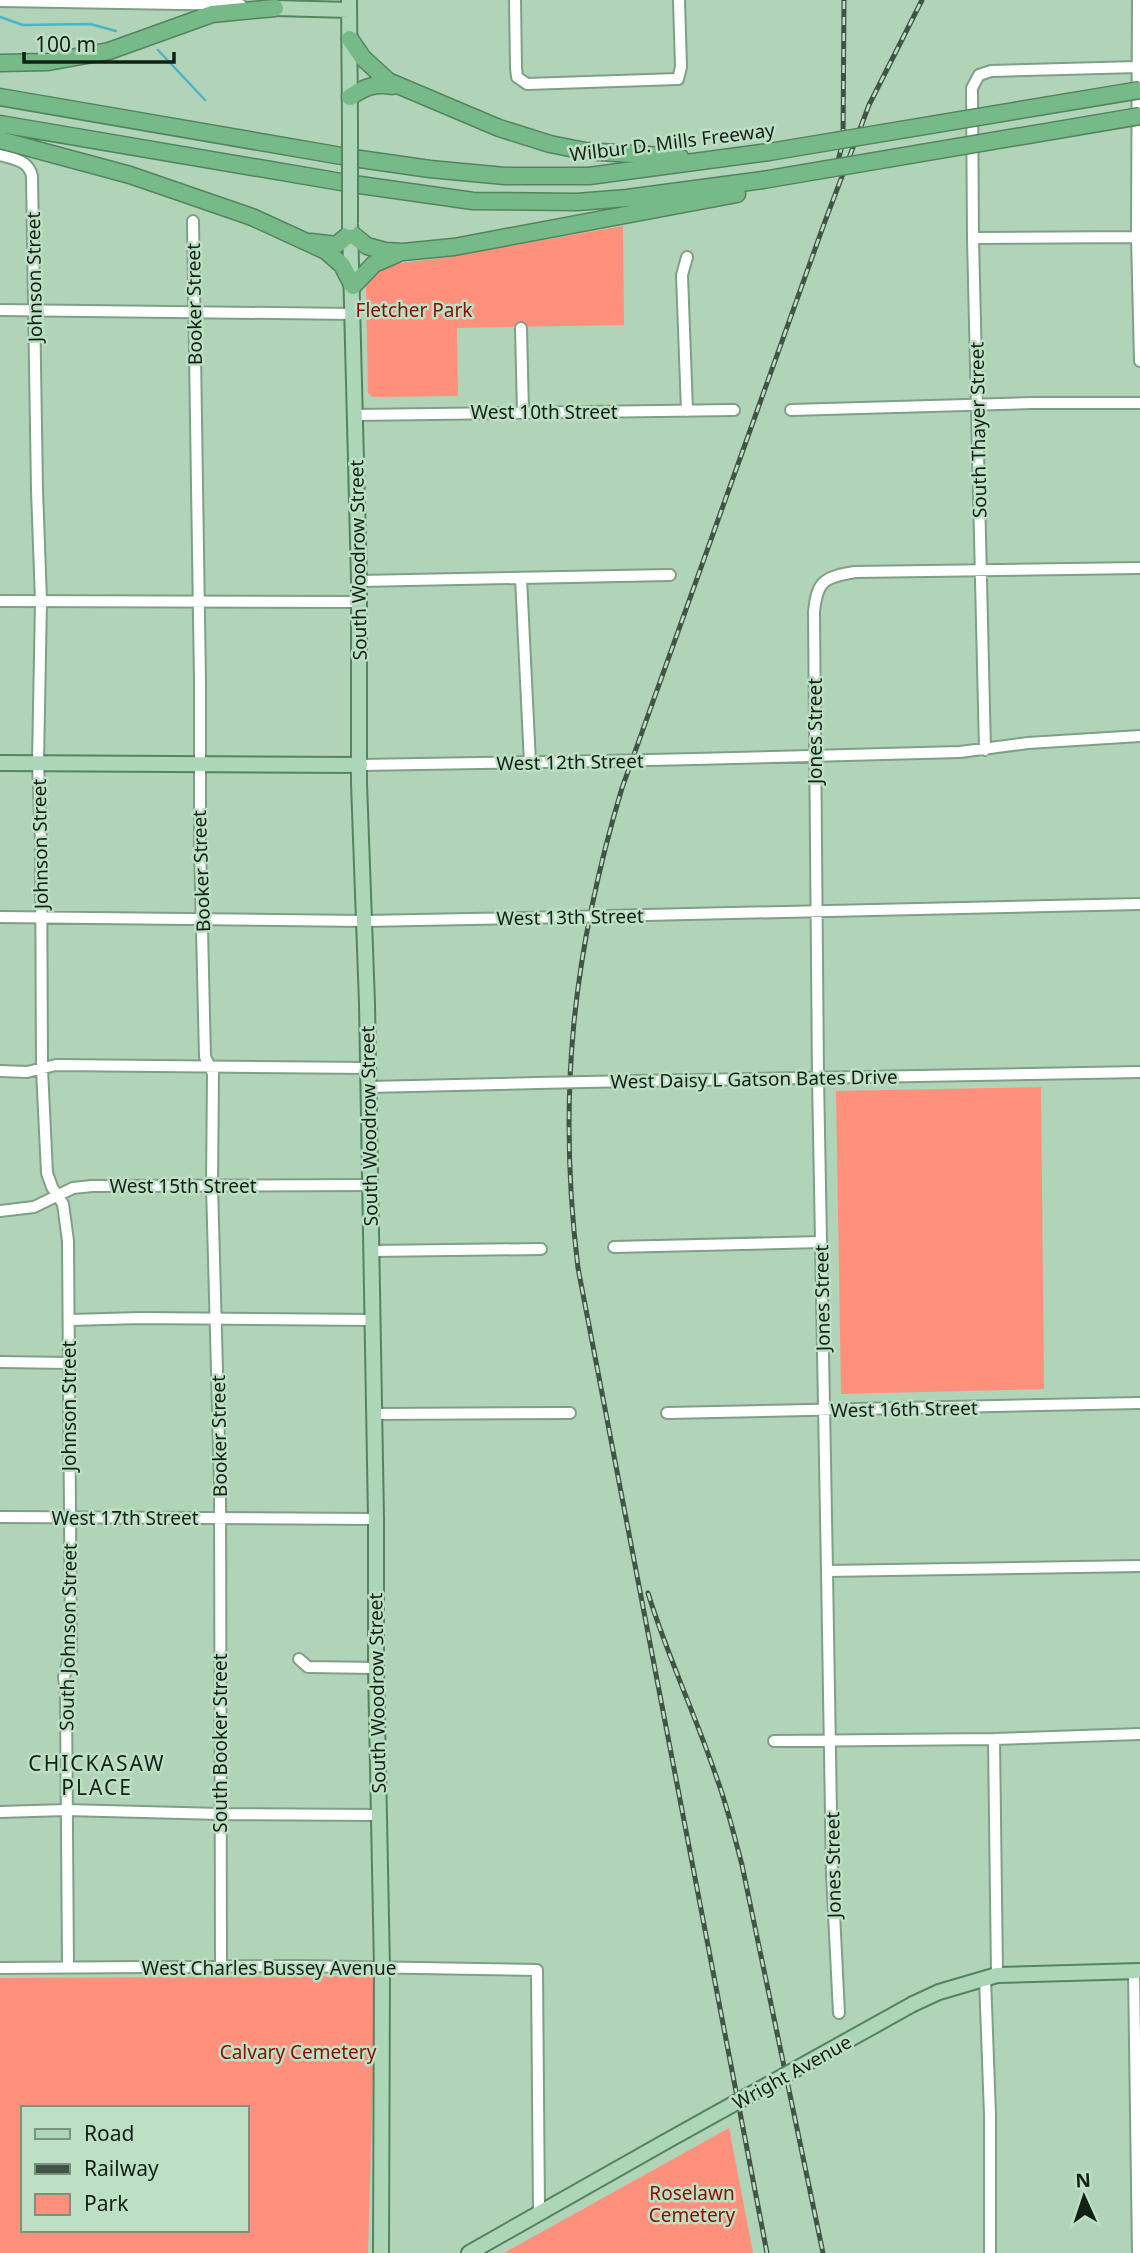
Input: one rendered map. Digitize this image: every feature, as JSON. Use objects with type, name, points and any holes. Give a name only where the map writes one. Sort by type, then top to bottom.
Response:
[{"type":"highway","points":[[0,63],[48,62],[109,51],[212,14],[275,8]]},
{"type":"highway","points":[[350,39],[363,58],[381,76],[398,87],[499,128],[550,144],[615,155],[732,159]]},
{"type":"highway","points":[[350,97],[365,86],[382,84],[398,87]]},
{"type":"highway","name":"Wilbur D. Mills Freeway","points":[[0,97],[353,158],[505,176],[589,176],[732,159],[1140,90]]},
{"type":"highway","points":[[311,243],[336,245],[351,228],[370,248],[403,252],[487,242],[842,167],[1140,116]]},
{"type":"highway","points":[[0,124],[354,184],[473,201],[525,203],[627,198],[763,185]]},
{"type":"highway","points":[[0,140],[130,175],[252,217],[311,243],[337,260],[354,286],[374,264],[403,252]]},
{"type":"main road","points":[[275,8],[349,5]]},
{"type":"main road","name":"South Woodrow Street","points":[[349,5],[360,765],[369,1087],[376,1519],[382,1968],[381,2253]]},
{"type":"main road","name":"West 12th Street","points":[[0,762],[360,765]]},
{"type":"main road","name":"Wright Avenue","points":[[469,2253],[913,2004],[939,1992],[991,1977],[1137,1971]]},
{"type":"street","points":[[515,0],[517,76],[522,82],[555,83],[678,79],[681,67],[679,0]]},
{"type":"street","points":[[1138,0],[1140,361]]},
{"type":"street","points":[[0,1],[197,2],[275,8]]},
{"type":"street","name":"South Thayer Street","points":[[985,750],[971,96],[975,79],[982,73],[991,71],[1138,67]]},
{"type":"street","name":"Johnson Street","points":[[0,155],[18,160],[29,167],[32,176],[41,601],[38,763],[42,1069],[47,1173],[52,1188],[63,1204],[68,1241],[69,1518]]},
{"type":"street","name":"Booker Street","points":[[193,221],[205,1057],[213,1073],[212,1185],[220,1518]]},
{"type":"street","points":[[973,238],[1139,237]]},
{"type":"street","points":[[687,257],[682,275],[687,411]]},
{"type":"street","points":[[0,310],[354,314]]},
{"type":"street","points":[[521,328],[523,413]]},
{"type":"street","points":[[791,410],[1140,403]]},
{"type":"street","name":"West 10th Street","points":[[355,415],[734,410]]},
{"type":"street","points":[[981,572],[1140,568]]},
{"type":"street","name":"Jones Street","points":[[839,2013],[834,1926],[818,1077],[816,591],[820,584],[835,576],[855,572],[981,572]]},
{"type":"street","points":[[359,581],[670,575]]},
{"type":"street","points":[[521,578],[530,763]]},
{"type":"street","points":[[0,601],[359,602]]},
{"type":"street","name":"West 12th Street","points":[[360,765],[985,750],[1028,743],[1140,736]]},
{"type":"street","name":"West 13th Street","points":[[0,917],[365,921],[1140,904]]},
{"type":"street","points":[[0,1072],[27,1072],[56,1065],[368,1068]]},
{"type":"street","name":"West Daisy L Gatson Bates Drive","points":[[369,1087],[1140,1072]]},
{"type":"street","name":"West 15th Street","points":[[0,1211],[34,1208],[73,1188],[92,1186],[370,1185]]},
{"type":"street","points":[[614,1247],[821,1242]]},
{"type":"street","points":[[371,1251],[541,1249]]},
{"type":"street","points":[[69,1320],[372,1320]]},
{"type":"street","points":[[0,1362],[69,1363]]},
{"type":"street","name":"West 16th Street","points":[[667,1412],[1140,1403]]},
{"type":"street","points":[[374,1414],[570,1413]]},
{"type":"street","name":"West 17th Street","points":[[0,1517],[376,1519]]},
{"type":"street","name":"South Johnson Street","points":[[68,1967],[64,1677],[71,1650],[69,1518]]},
{"type":"street","name":"South Booker Street","points":[[220,1518],[221,1968]]},
{"type":"street","points":[[827,1571],[1140,1566]]},
{"type":"street","points":[[299,1659],[308,1667],[376,1668]]},
{"type":"street","points":[[774,1741],[993,1739],[1140,1734]]},
{"type":"street","points":[[990,2253],[993,1739]]},
{"type":"street","points":[[0,1812],[66,1810],[379,1815]]},
{"type":"street","name":"West Charles Bussey Avenue","points":[[0,1968],[537,1970],[539,2213]]},
{"type":"street","points":[[1137,1971],[1138,2253]]},
{"type":"green space","name":"Fletcher Park","points":[[623,226],[624,325],[457,328],[458,396],[373,397],[368,393],[366,284],[387,265]]},
{"type":"green space","points":[[1041,1087],[1044,1389],[841,1394],[836,1091]]},
{"type":"green space","name":"Calvary Cemetery","points":[[376,1976],[368,2253],[0,2253],[0,1978]]},
{"type":"green space","name":"Roselawn Cemetery","points":[[729,2128],[753,2253],[504,2253]]},
{"type":"waterway","points":[[0,17],[23,25],[90,24],[116,31]]},
{"type":"waterway","points":[[158,50],[205,100]]},
{"type":"railway","points":[[836,168],[843,142],[844,0]]},
{"type":"railway","points":[[767,2253],[578,1268],[569,1144],[574,1025],[592,908],[622,788],[869,105],[922,0]]},
{"type":"railway","points":[[648,1593],[708,1753],[733,1831],[823,2253]]},
{"type":"district","name":"CHICKASAW PLACE","points":[[97,1775]]}]
